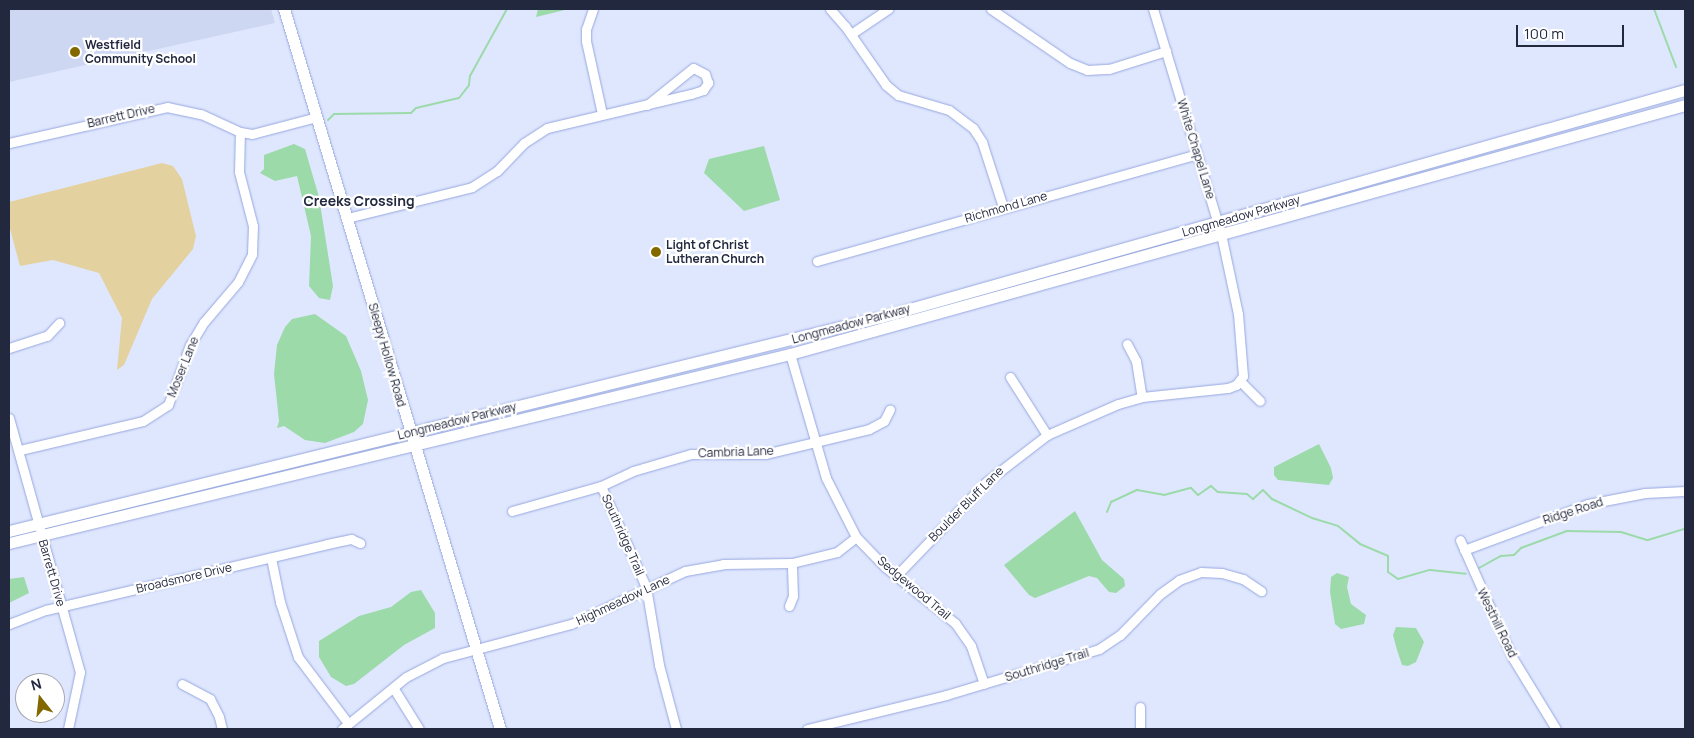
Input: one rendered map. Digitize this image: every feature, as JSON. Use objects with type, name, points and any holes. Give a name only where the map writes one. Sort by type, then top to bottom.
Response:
[{"type":"street","name":"Sleepy Hollow Road","points":[[284,9],[413,446],[500,729]]},
{"type":"street","points":[[593,9],[586,29],[586,41],[602,114]]},
{"type":"street","points":[[830,9],[852,34],[875,72],[898,95],[949,110],[973,128],[982,142],[1003,207]]},
{"type":"street","points":[[852,34],[888,9]]},
{"type":"street","points":[[994,9],[1070,63],[1087,70],[1108,68],[1166,51]]},
{"type":"street","name":"White Chapel Lane","points":[[1153,9],[1221,234],[1242,345],[1244,368],[1240,381]]},
{"type":"street","points":[[347,218],[472,187],[497,171],[536,134],[602,114],[647,105],[703,90],[708,83],[705,74],[694,68],[647,105]]},
{"type":"street","name":"Longmeadow Parkway","points":[[9,543],[40,529],[410,433],[881,317],[1685,90]]},
{"type":"street","name":"Longmeadow Parkway","points":[[9,531],[40,529],[413,446],[790,354],[1685,105]]},
{"type":"street","name":"Barrett Drive","points":[[9,143],[167,107],[201,114],[240,132],[263,132],[317,117]]},
{"type":"street","name":"Moser Lane","points":[[20,450],[143,421],[168,405],[190,345],[204,322],[238,282],[252,254],[253,226],[239,172],[240,132]]},
{"type":"street","name":"Richmond Lane","points":[[817,261],[1003,207],[1197,154]]},
{"type":"street","points":[[9,348],[47,336],[59,324]]},
{"type":"street","points":[[1127,344],[1136,361],[1142,397]]},
{"type":"street","name":"Sedgewood Trail","points":[[790,354],[815,443],[834,498],[856,537],[896,576],[947,616],[965,635],[976,658],[984,684]]},
{"type":"street","points":[[1010,377],[1047,435]]},
{"type":"street","points":[[1240,381],[1260,401]]},
{"type":"street","name":"Boulder Bluff Lane","points":[[896,576],[986,482],[1047,435],[1090,414],[1142,397],[1228,388],[1240,381]]},
{"type":"street","name":"Cambria Lane","points":[[512,511],[601,486],[633,470],[691,454],[765,454],[869,429],[884,420],[890,409]]},
{"type":"street","name":"Barrett Drive","points":[[9,418],[20,450],[80,672],[68,729]]},
{"type":"street","name":"Southridge Trail","points":[[601,486],[646,587],[659,665],[676,729]]},
{"type":"street","name":"Ridge Road","points":[[1464,550],[1588,504],[1645,493],[1685,491]]},
{"type":"street","name":"Highmeadow Lane","points":[[345,726],[406,677],[443,658],[597,615],[646,587],[697,568],[723,564],[792,563],[837,552],[856,537]]},
{"type":"street","name":"Broadsmore Drive","points":[[9,624],[62,607],[351,539],[360,543]]},
{"type":"street","name":"Westhill Road","points":[[1460,540],[1512,658],[1556,729]]},
{"type":"street","points":[[271,558],[280,602],[298,656],[345,726]]},
{"type":"street","points":[[789,606],[793,596],[792,563]]},
{"type":"street","name":"Southridge Trail","points":[[808,729],[984,684],[1099,649],[1120,635],[1172,584],[1201,572],[1222,572],[1243,579],[1261,591]]},
{"type":"street","points":[[182,684],[210,699],[220,717],[222,729]]},
{"type":"street","points":[[394,688],[419,729]]},
{"type":"street","points":[[1140,707],[1140,729]]},
{"type":"shaded area","name":"Westfield Community School","points":[[9,9],[271,9],[275,23],[9,82]]},
{"type":"shaded area","points":[[538,9],[569,9],[536,17]]},
{"type":"shaded area","points":[[294,144],[305,149],[319,197],[333,286],[330,300],[319,298],[309,286],[311,236],[297,176],[275,181],[260,173],[264,169],[264,155]]},
{"type":"shaded area","points":[[764,146],[780,200],[744,211],[704,173],[709,159]]},
{"type":"shaded area","points":[[162,163],[173,166],[182,179],[196,236],[193,249],[152,299],[124,365],[117,370],[122,318],[99,273],[53,260],[20,266],[9,225],[9,202]]},
{"type":"shaded area","points":[[315,314],[346,336],[361,371],[368,400],[363,424],[354,432],[325,443],[305,440],[284,426],[277,428],[279,421],[274,374],[277,345],[285,327],[292,319]]},
{"type":"shaded area","points":[[1319,444],[1331,468],[1333,478],[1329,485],[1278,480],[1274,475],[1274,467]]},
{"type":"shaded area","points":[[1075,511],[1102,560],[1124,579],[1125,586],[1116,593],[1109,592],[1097,578],[1089,576],[1035,598],[1029,595],[1004,565]]},
{"type":"shaded area","points":[[1337,573],[1349,577],[1347,587],[1351,604],[1366,615],[1364,624],[1341,629],[1335,624],[1330,592],[1331,577]]},
{"type":"shaded area","points":[[24,577],[29,593],[9,603],[9,579]]},
{"type":"shaded area","points":[[421,590],[435,613],[435,628],[404,645],[354,684],[346,686],[331,677],[319,657],[319,641],[359,616],[391,607],[411,592]]},
{"type":"shaded area","points":[[1396,627],[1416,628],[1424,642],[1416,662],[1408,666],[1402,665],[1397,650],[1393,635]]},
{"type":"waterway","points":[[328,120],[334,114],[411,113],[416,108],[459,98],[469,85],[470,76],[507,9]]},
{"type":"waterway","points":[[1654,9],[1676,67]]},
{"type":"waterway","points":[[1107,512],[1111,502],[1137,490],[1164,495],[1191,488],[1198,495],[1211,486],[1218,492],[1247,494],[1253,499],[1263,490],[1272,499],[1312,518],[1338,526],[1360,544],[1388,556],[1388,572],[1398,579],[1430,570],[1466,574]]},
{"type":"waterway","points":[[1479,568],[1501,556],[1514,555],[1521,548],[1567,531],[1621,532],[1648,540],[1685,529]]},
{"type":"place","name":"Westfield Community School","points":[[75,52]]},
{"type":"place","name":"Light of Christ Lutheran Church","points":[[656,252]]},
{"type":"district","name":"Creeks Crossing","points":[[359,201]]}]
